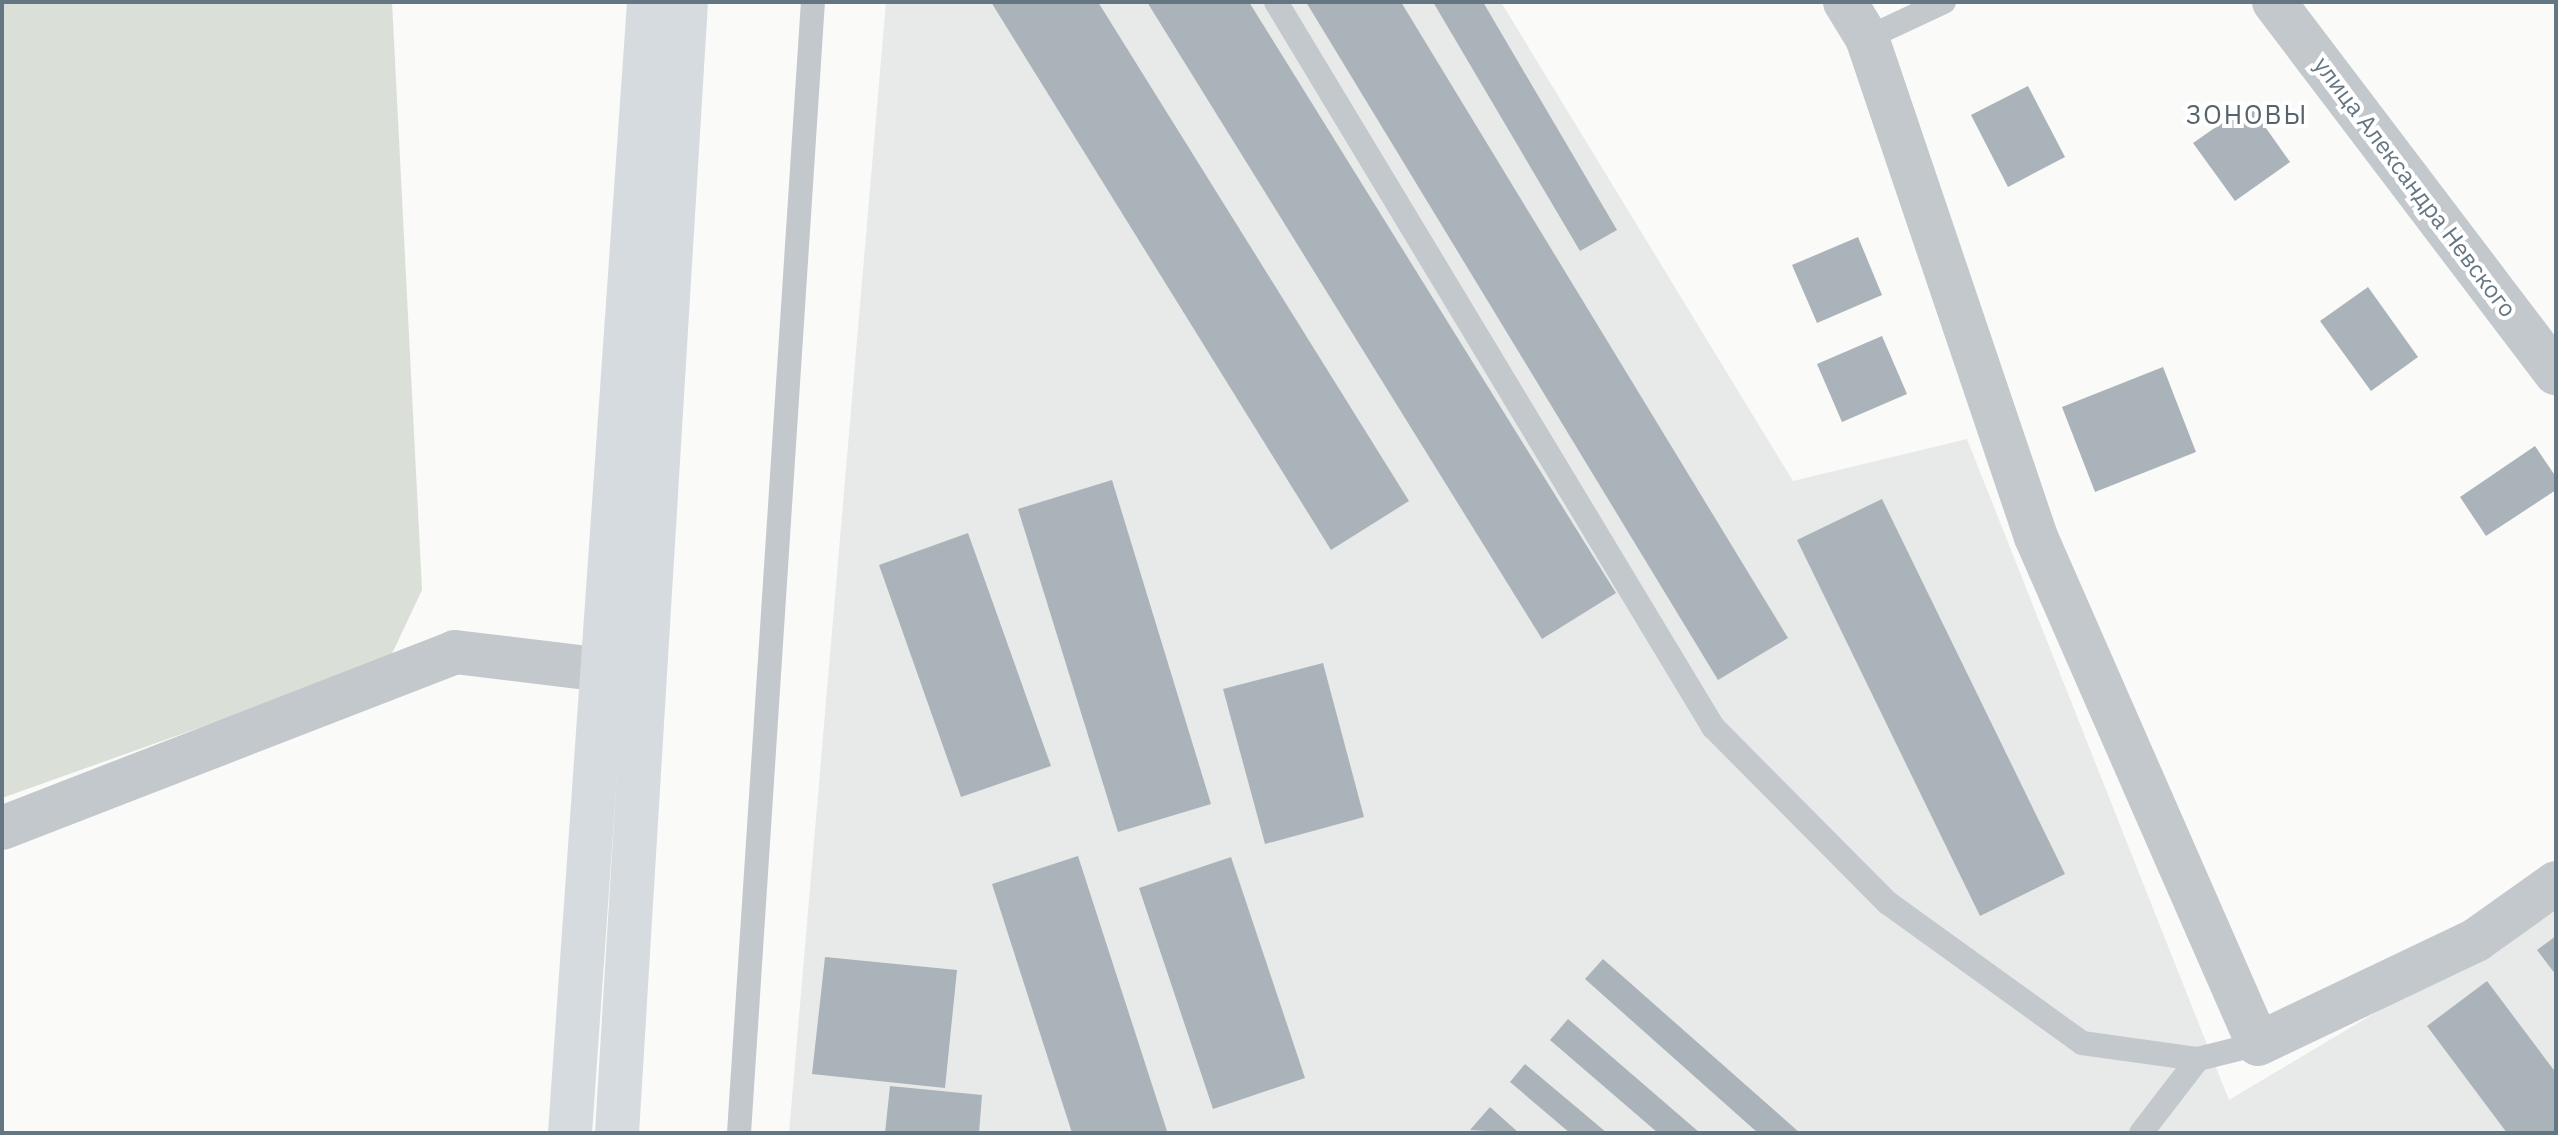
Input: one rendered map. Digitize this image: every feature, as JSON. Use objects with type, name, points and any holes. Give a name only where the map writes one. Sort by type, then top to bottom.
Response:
[{"type":"highway","points":[[570,1133],[649,2]]},
{"type":"highway","points":[[617,1133],[686,2]]},
{"type":"street","name":"улица Александра Невского","points":[[2274,2],[2556,373]]},
{"type":"street","points":[[1856,20],[2036,537],[2258,1044],[2276,1041],[2476,940],[2556,883]]},
{"type":"street","points":[[2,828],[455,652],[603,670]]},
{"type":"lane","points":[[739,1133],[813,2]]},
{"type":"lane","points":[[1276,2],[1713,727],[1888,903],[2082,1043],[2198,1059],[2258,1044]]},
{"type":"lane","points":[[1856,20],[1944,2]]},
{"type":"lane","points":[[2141,1133],[2198,1059]]},
{"type":"shaded area","points":[[2,2],[392,2],[422,590],[389,660],[2,798]]},
{"type":"shaded area","points":[[886,2],[1501,2],[1793,481],[1967,439],[2229,1100],[2556,905],[2556,1133],[789,1133]]},
{"type":"building","points":[[991,2],[1098,2],[1409,501],[1331,550]]},
{"type":"building","points":[[1147,2],[1249,2],[1616,593],[1542,639]]},
{"type":"building","points":[[1306,2],[1401,2],[1788,638],[1718,680]]},
{"type":"building","points":[[1433,2],[1483,2],[1617,230],[1580,251]]},
{"type":"building","points":[[2028,86],[2065,157],[2008,187],[1971,115]]},
{"type":"building","points":[[2249,104],[2290,162],[2235,201],[2193,143]]},
{"type":"building","points":[[1858,237],[1882,295],[1817,323],[1792,265]]},
{"type":"building","points":[[2368,287],[2418,357],[2371,391],[2320,321]]},
{"type":"building","points":[[1882,336],[1907,394],[1842,422],[1817,364]]},
{"type":"building","points":[[2163,367],[2196,452],[2095,492],[2062,407]]},
{"type":"building","points":[[2535,446],[2556,477],[2556,490],[2486,536],[2460,497]]},
{"type":"building","points":[[1112,480],[1211,804],[1118,832],[1018,509]]},
{"type":"building","points":[[1882,499],[2065,874],[1980,916],[1797,540]]},
{"type":"building","points":[[968,533],[1051,766],[961,797],[879,565]]},
{"type":"building","points":[[1323,663],[1364,817],[1265,844],[1223,689]]},
{"type":"building","points":[[1078,856],[1167,1131],[1161,1133],[1072,1133],[992,884]]},
{"type":"building","points":[[1231,857],[1305,1078],[1213,1109],[1139,888]]},
{"type":"building","points":[[2556,936],[2556,975],[2537,950]]},
{"type":"building","points":[[825,957],[957,970],[945,1088],[812,1074]]},
{"type":"building","points":[[1603,959],[1800,1133],[1758,1133],[1585,979]]},
{"type":"building","points":[[2487,981],[2556,1073],[2556,1133],[2507,1133],[2427,1026]]},
{"type":"building","points":[[1568,1019],[1700,1133],[1658,1133],[1550,1040]]},
{"type":"building","points":[[1525,1064],[1607,1133],[1570,1133],[1510,1082]]},
{"type":"building","points":[[890,1086],[982,1095],[979,1133],[885,1133]]},
{"type":"building","points":[[1490,1107],[1519,1133],[1470,1130]]},
{"type":"district","name":"ЗОНОВЫ","points":[[2247,115]]}]
